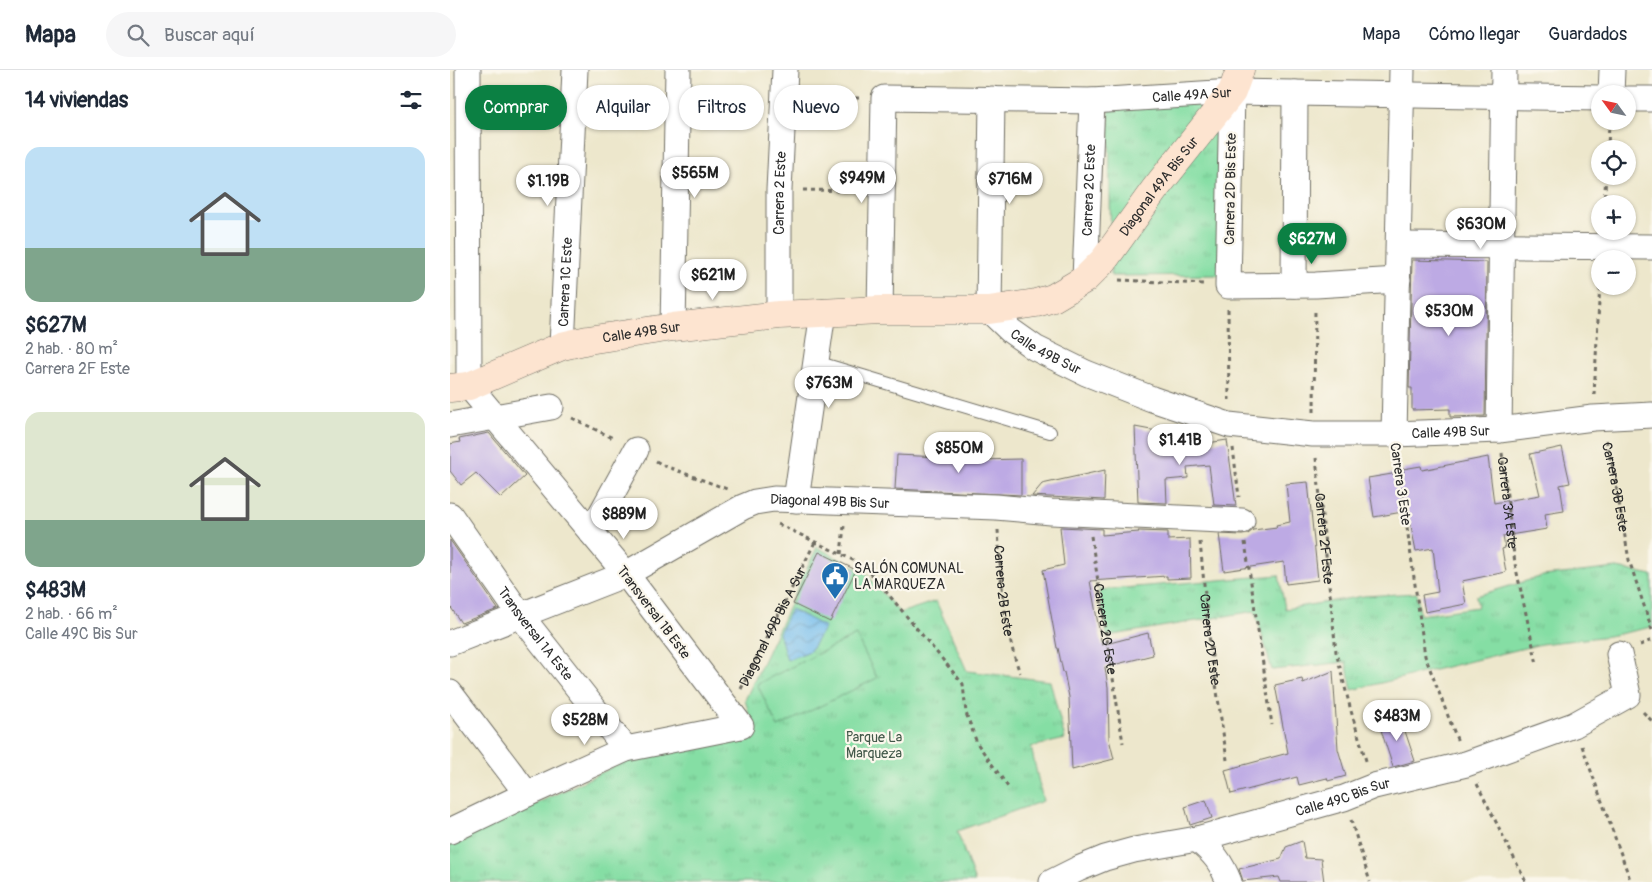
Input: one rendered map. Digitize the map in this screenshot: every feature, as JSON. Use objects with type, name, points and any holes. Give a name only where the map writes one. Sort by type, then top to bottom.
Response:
[{"type":"street","points":[[460,387],[468,70]]},
{"type":"street","name":"Carrera 1C Este","points":[[562,346],[575,70]]},
{"type":"street","points":[[673,327],[678,70]]},
{"type":"street","name":"Carrera 2 Este","points":[[785,70],[785,85]]},
{"type":"street","name":"Carrera 3 Este","points":[[1394,434],[1402,70]]},
{"type":"street","points":[[1499,430],[1504,70]]},
{"type":"street","points":[[1611,85],[1612,70]]},
{"type":"street","name":"Calle 49A Sur","points":[[884,98],[1092,101],[1236,81],[1295,93],[1591,98]]},
{"type":"street","name":"Diagonal 49A Bis Sur","points":[[989,310],[1053,298],[1085,279],[1104,260],[1236,81]]},
{"type":"street","name":"Carrera 2D Bis Este","points":[[1228,286],[1236,81]]},
{"type":"street","points":[[1295,93],[1305,285]]},
{"type":"street","points":[[880,310],[884,98]]},
{"type":"street","points":[[989,310],[992,99]]},
{"type":"street","points":[[1636,99],[1652,99]]},
{"type":"street","name":"Carrera 2C Este","points":[[1085,279],[1092,101]]},
{"type":"street","name":"Carrera 2 Este","points":[[779,315],[779,190],[783,130]]},
{"type":"street","points":[[1399,244],[1652,247]]},
{"type":"street","points":[[1228,286],[1305,285],[1398,280]]},
{"type":"street","name":"Calle 49B Sur","points":[[460,387],[488,379],[562,346],[588,340],[673,327],[823,312],[989,310],[1011,331],[1035,348],[1086,373],[1152,399],[1229,425],[1313,434],[1394,434],[1499,430],[1593,418],[1652,415]]},
{"type":"street","points":[[796,500],[823,312]]},
{"type":"street","name":"Transversal 1B Este","points":[[460,387],[496,417],[626,574],[735,718]]},
{"type":"street","points":[[450,425],[551,407]]},
{"type":"street","points":[[591,532],[636,450]]},
{"type":"street","name":"Diagonal 49B Bis Sur","points":[[450,643],[626,574],[743,507],[755,502],[774,499],[996,507],[1242,521]]},
{"type":"street","name":"Transversal 1A Este","points":[[450,515],[521,616],[626,749]]},
{"type":"street","name":"Calle 49C Bis Sur","points":[[1052,882],[1105,858],[1134,850],[1197,839],[1344,798],[1374,786],[1466,764],[1574,725],[1628,695],[1619,654]]},
{"type":"street","points":[[450,693],[527,794]]},
{"type":"street","points":[[450,831],[626,749],[735,718]]},
{"type":"street","points":[[1197,839],[1213,852],[1223,866],[1229,882]]},
{"type":"lane","points":[[816,362],[1050,432]]},
{"type":"path","points":[[858,98],[884,98]]},
{"type":"path","points":[[779,190],[882,191]]},
{"type":"path","points":[[1085,279],[1228,286]]},
{"type":"path","name":"Carrera 2F Este","points":[[1305,285],[1313,434],[1336,652],[1374,786]]},
{"type":"path","points":[[1593,418],[1599,295]]},
{"type":"path","name":"Carrera 3B Este","points":[[1593,418],[1606,440],[1613,468],[1629,560],[1652,630]]},
{"type":"path","name":"Carrera 3A Este","points":[[1499,430],[1515,564],[1537,664]]},
{"type":"path","name":"Carrera 3 Este","points":[[1394,434],[1425,656]]},
{"type":"path","points":[[841,555],[846,503]]},
{"type":"path","points":[[743,507],[856,562],[868,570],[947,663],[962,684],[966,713],[977,743],[1008,787]]},
{"type":"path","name":"Carrera 2B Este","points":[[996,507],[1002,590],[1014,658],[1020,673]]},
{"type":"path","name":"Carrera 2C Este","points":[[1088,513],[1123,743]]},
{"type":"path","name":"Carrera 2D Este","points":[[1198,518],[1209,636],[1227,760]]},
{"type":"path","name":"Diagonal 49B Bis A Sur","points":[[735,718],[815,542]]},
{"type":"path","points":[[1574,725],[1631,882]]},
{"type":"path","points":[[1344,798],[1370,882]]},
{"type":"green space","points":[[1220,100],[1221,275],[1111,276],[1109,101]]},
{"type":"green space","name":"Parque La Marqueza","points":[[817,547],[864,572],[900,613],[936,601],[967,671],[1050,681],[1065,739],[1031,747],[1043,801],[957,831],[975,882],[450,882],[450,845],[630,759],[755,734],[745,700]]},
{"type":"green space","points":[[1617,568],[1652,575],[1652,627],[1609,636],[1541,644],[1352,690],[1346,662],[1272,670],[1255,611],[1107,636],[1099,590],[1279,575],[1285,609],[1364,596],[1417,593],[1420,615],[1478,607],[1476,596],[1543,576]]},
{"type":"green space","points":[[856,635],[877,678],[778,727],[757,684]]},
{"type":"water","points":[[791,609],[825,627],[810,651],[787,660],[779,633]]},
{"type":"building","points":[[1412,260],[1487,262],[1485,416],[1450,417],[1450,409],[1412,410],[1412,388],[1409,388]]},
{"type":"building","points":[[1135,427],[1167,433],[1165,442],[1200,437],[1201,444],[1227,440],[1236,506],[1214,505],[1209,465],[1187,467],[1188,478],[1166,480],[1167,503],[1138,502]]},
{"type":"building","points":[[489,433],[525,476],[501,498],[476,473],[461,485],[450,471],[450,444],[460,442],[459,439]]},
{"type":"building","points":[[1562,447],[1570,483],[1560,485],[1564,511],[1545,514],[1547,529],[1503,536],[1505,548],[1502,549],[1506,572],[1462,581],[1466,604],[1425,612],[1422,595],[1438,592],[1433,548],[1416,551],[1408,511],[1374,517],[1368,478],[1404,472],[1403,469],[1421,466],[1422,470],[1488,457],[1494,503],[1540,495],[1530,454]]},
{"type":"building","points":[[940,453],[978,457],[978,460],[1021,459],[1021,495],[895,489],[897,455],[940,457]]},
{"type":"building","points":[[1105,470],[1104,500],[1032,496],[1042,484]]},
{"type":"building","points":[[1308,482],[1318,580],[1286,584],[1284,562],[1224,571],[1219,534],[1248,534],[1253,530],[1277,527],[1276,525],[1290,522],[1286,484]]},
{"type":"building","points":[[1060,527],[1102,529],[1102,535],[1138,531],[1168,532],[1168,540],[1190,539],[1191,578],[1167,579],[1167,576],[1090,581],[1102,645],[1148,633],[1153,655],[1105,667],[1108,687],[1109,739],[1114,759],[1072,770],[1069,697],[1057,648],[1043,570],[1064,565]]},
{"type":"building","points":[[450,540],[498,609],[461,623],[450,606]]},
{"type":"building","points":[[819,552],[856,570],[830,622],[793,604]]},
{"type":"building","points":[[1333,671],[1338,749],[1346,776],[1328,781],[1327,778],[1299,785],[1297,777],[1231,794],[1225,770],[1288,753],[1275,685],[1302,679],[1303,683]]},
{"type":"building","points":[[1400,716],[1415,761],[1393,767],[1379,724]]},
{"type":"building","points":[[1206,800],[1212,818],[1190,825],[1185,807]]},
{"type":"building","points":[[1302,841],[1305,858],[1321,859],[1324,882],[1281,882],[1279,877],[1243,881],[1239,869],[1281,859],[1286,847]]},
{"type":"place","name":"SALÓN COMUNAL LA MARQUEZA","points":[[835,600]]}]
